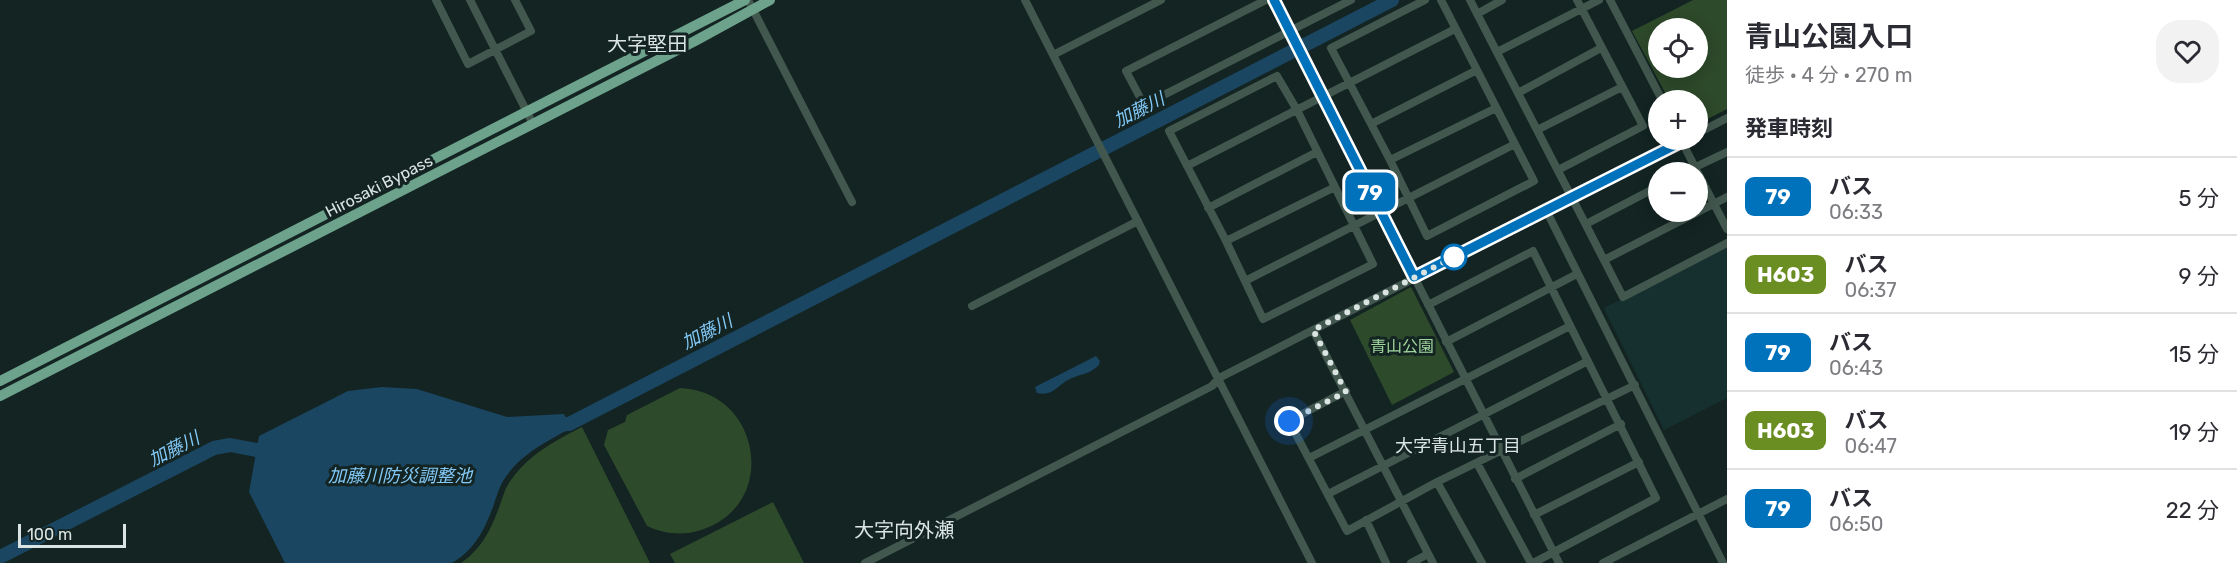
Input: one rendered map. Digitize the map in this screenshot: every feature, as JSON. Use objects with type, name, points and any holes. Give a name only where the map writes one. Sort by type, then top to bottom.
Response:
[{"type":"highway","name":"Hirosaki Bypass","points":[[0,381],[527,112],[749,3],[770,0]]},
{"type":"highway","name":"Hirosaki Bypass","points":[[0,396],[533,124],[749,3]]},
{"type":"street","points":[[436,0],[468,64],[531,31],[515,0]]},
{"type":"street","points":[[470,0],[533,124]]},
{"type":"street","points":[[1025,0],[1312,563]]},
{"type":"street","points":[[1053,55],[1161,0]]},
{"type":"street","points":[[1266,0],[1126,71],[1144,105],[1351,0]]},
{"type":"street","points":[[1274,0],[1482,415],[1559,563]]},
{"type":"street","points":[[1425,0],[1331,48],[1427,236],[1534,181],[1441,0]]},
{"type":"street","points":[[1470,0],[1623,297],[1727,243]]},
{"type":"street","points":[[1477,14],[1502,0]]},
{"type":"street","points":[[1558,170],[1643,126],[1577,0]]},
{"type":"street","points":[[1497,52],[1599,0]]},
{"type":"street","points":[[1610,0],[1657,90]]},
{"type":"street","points":[[749,3],[852,202]]},
{"type":"street","points":[[1187,166],[1455,29]]},
{"type":"street","points":[[1518,93],[1601,48]]},
{"type":"street","points":[[1371,124],[1477,70]]},
{"type":"street","points":[[1277,76],[1297,111],[1373,264],[1263,319],[1169,131],[1277,76]]},
{"type":"street","points":[[1537,130],[1622,87]]},
{"type":"street","points":[[1390,160],[1496,108]]},
{"type":"street","points":[[1708,128],[1727,118]]},
{"type":"street","points":[[1245,281],[1515,144]]},
{"type":"street","points":[[865,563],[1212,387],[1219,378],[1664,150]]},
{"type":"street","points":[[1208,208],[1317,152]]},
{"type":"street","points":[[1706,162],[1727,152]]},
{"type":"street","points":[[1226,241],[1335,187]]},
{"type":"street","points":[[1586,224],[1648,192]]},
{"type":"street","points":[[1708,192],[1727,229]]},
{"type":"street","points":[[1604,260],[1727,197]]},
{"type":"street","points":[[1546,210],[1723,563]]},
{"type":"street","points":[[972,306],[1138,221]]},
{"type":"street","points":[[1428,305],[1533,251],[1656,498],[1532,563],[1477,463]]},
{"type":"street","points":[[1446,342],[1577,274]]},
{"type":"street","points":[[1309,458],[1570,326]]},
{"type":"street","points":[[1313,330],[1433,563]]},
{"type":"street","points":[[1328,494],[1588,361]]},
{"type":"street","points":[[1346,392],[1289,421],[1347,531],[1437,482],[1635,385]]},
{"type":"street","points":[[1515,479],[1621,424]]},
{"type":"street","points":[[1534,515],[1639,462]]},
{"type":"street","points":[[1437,482],[1482,563]]},
{"type":"street","points":[[1603,563],[1727,499]]},
{"type":"street","points":[[1366,520],[1386,563]]},
{"type":"street","points":[[1411,563],[1428,554]]},
{"type":"shaded area","points":[[1727,246],[1727,398],[1664,430],[1604,308]]},
{"type":"green space","points":[[1693,0],[1727,0],[1727,109],[1708,119],[1708,90],[1664,90],[1657,78],[1708,78],[1708,18],[1658,18]]},
{"type":"green space","points":[[1648,23],[1648,61],[1632,31]]},
{"type":"green space","name":"青山公園","points":[[1411,287],[1454,372],[1392,405],[1350,320]]},
{"type":"green space","points":[[680,388],[707,394],[729,408],[743,428],[750,451],[750,475],[742,498],[726,517],[701,530],[680,533],[660,531],[647,526],[604,445],[608,430],[625,422],[627,415]]},
{"type":"green space","points":[[582,427],[650,563],[461,563],[484,540],[506,488],[521,468],[549,445]]},
{"type":"green space","points":[[773,502],[804,563],[675,563],[670,554]]},
{"type":"water","points":[[1096,356],[1100,361],[1099,365],[1091,371],[1066,381],[1051,392],[1037,393],[1035,387]]},
{"type":"water","name":"加藤川防災調整池","points":[[382,387],[417,389],[507,417],[564,414],[571,428],[535,449],[511,470],[502,484],[479,537],[467,552],[452,563],[285,563],[249,492],[259,436],[348,391]]},
{"type":"waterway","name":"加藤川","points":[[550,425],[569,424],[1392,0]]},
{"type":"waterway","name":"加藤川","points":[[0,557],[214,448],[230,445],[256,450],[274,448]]},
{"type":"bus line","name":"79","points":[[1274,0],[1414,277],[1665,150]]},
{"type":"district","name":"大字堅田","points":[[647,44]]},
{"type":"district","name":"大字青山五丁目","points":[[1458,446]]},
{"type":"district","name":"大字向外瀬","points":[[904,530]]},
{"type":"route","points":[[1289,421],[1346,392],[1313,330],[1454,257]]}]
